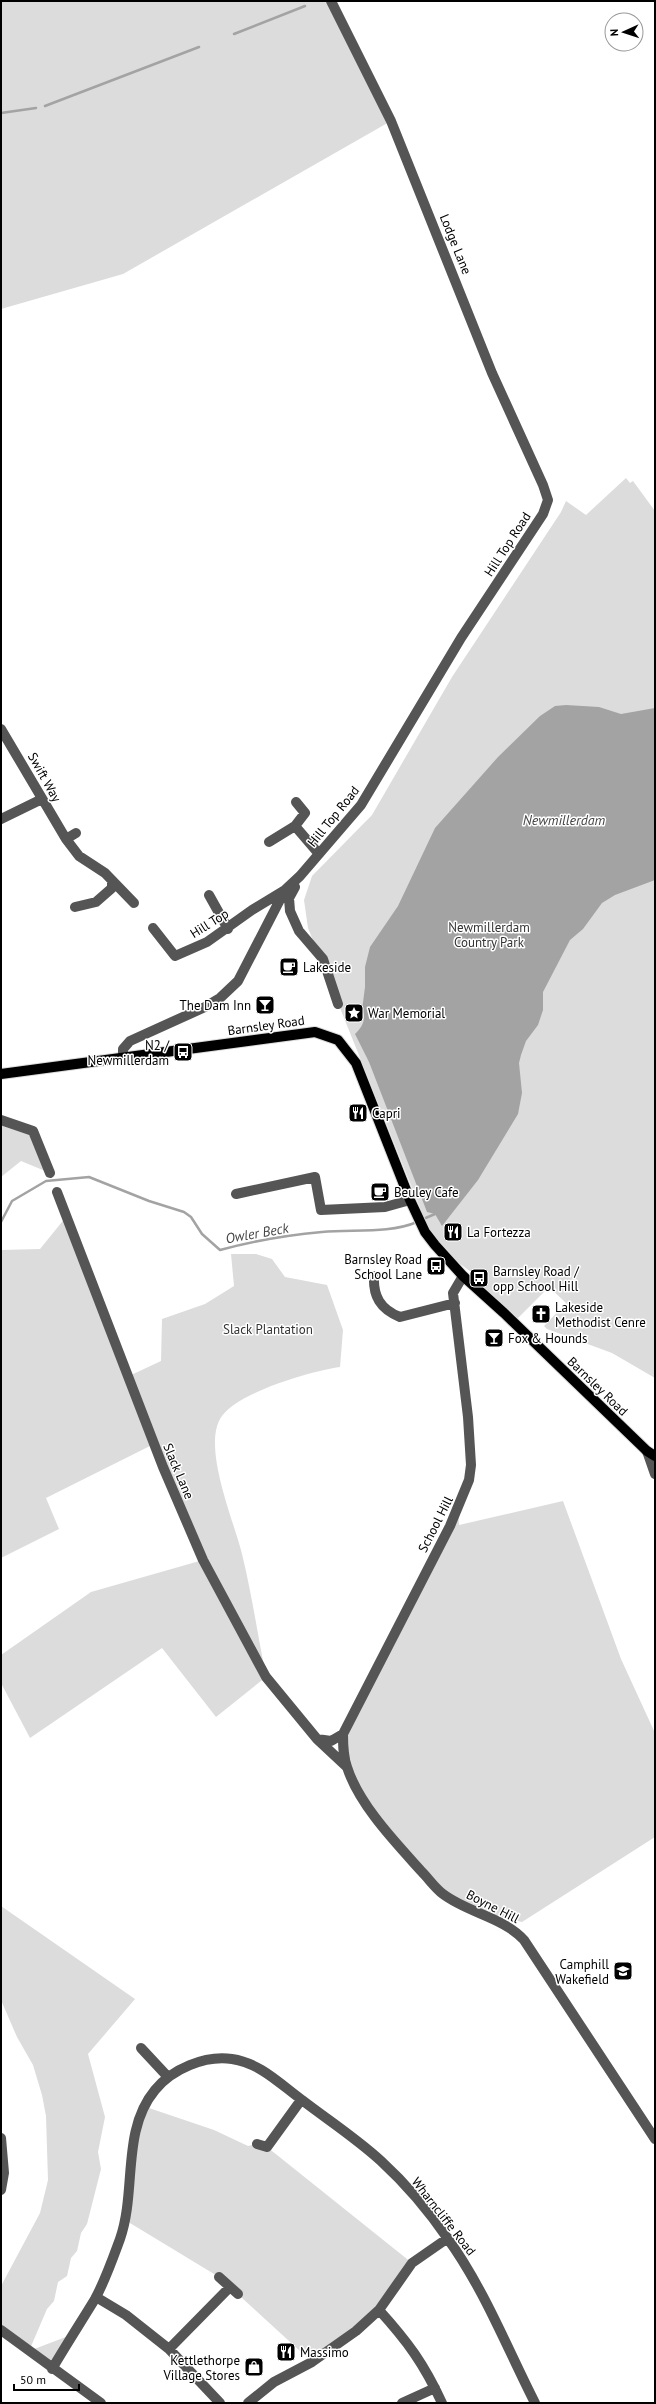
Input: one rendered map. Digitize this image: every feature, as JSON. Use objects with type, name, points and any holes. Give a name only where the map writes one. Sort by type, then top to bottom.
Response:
[{"type":"main road","name":"Barnsley Road","points":[[1,1074],[315,1032],[332,1036],[344,1047],[356,1063],[410,1200],[435,1246],[462,1276],[504,1313],[651,1454]]},
{"type":"street","name":"Lodge Lane","points":[[331,1],[392,121],[492,373],[543,485],[548,500]]},
{"type":"street","name":"Hill Top Road","points":[[123,1058],[123,1049],[130,1041],[205,1007],[220,998],[238,981],[285,890],[300,876],[361,805],[461,638],[543,514],[548,500]]},
{"type":"street","name":"Swift Way","points":[[1,729],[27,770],[42,799],[66,839],[79,856],[105,873],[134,904]]},
{"type":"street","points":[[1,819],[42,799]]},
{"type":"street","points":[[269,842],[295,826],[305,813],[296,802]]},
{"type":"street","points":[[295,826],[319,854]]},
{"type":"street","points":[[66,839],[76,832]]},
{"type":"street","points":[[300,876],[289,898],[290,911],[299,931],[323,959],[338,1004]]},
{"type":"street","points":[[75,907],[96,902],[112,888],[112,881]]},
{"type":"street","name":"Hill Top","points":[[153,928],[175,956],[207,942],[228,929],[252,910],[285,890]]},
{"type":"street","points":[[209,895],[228,929]]},
{"type":"street","points":[[1,1120],[33,1131],[50,1173]]},
{"type":"street","points":[[236,1194],[315,1177],[321,1210],[385,1207],[410,1200]]},
{"type":"street","name":"Slack Lane","points":[[56,1192],[163,1467],[203,1560],[266,1677],[317,1738],[347,1767]]},
{"type":"street","points":[[374,1276],[376,1296],[382,1306],[400,1317],[455,1303]]},
{"type":"street","name":"School Hill","points":[[343,1734],[452,1520],[469,1480],[470,1440],[454,1293],[462,1276]]},
{"type":"street","points":[[651,1454],[655,1474]]},
{"type":"street","points":[[317,1738],[331,1741],[343,1734],[347,1767]]},
{"type":"street","name":"Boyne Hill","points":[[347,1767],[356,1788],[367,1805],[401,1849],[443,1894],[468,1909],[515,1930],[524,1940],[655,2139]]},
{"type":"street","points":[[141,2048],[168,2077]]},
{"type":"street","name":"Wharncliffe Road","points":[[52,2368],[96,2297],[120,2238],[128,2207],[136,2123],[147,2100],[168,2077],[198,2062],[232,2059],[251,2064],[271,2075],[301,2100],[381,2161],[411,2191],[448,2238],[479,2288],[535,2403]]},
{"type":"street","points":[[257,2144],[267,2147],[301,2100]]},
{"type":"street","points":[[1,2138],[4,2173],[1,2190]]},
{"type":"street","points":[[248,2403],[274,2382],[334,2348],[378,2310],[412,2263],[448,2238]]},
{"type":"street","points":[[219,2276],[229,2288],[238,2294]]},
{"type":"street","points":[[169,2349],[229,2288]]},
{"type":"street","points":[[96,2297],[126,2315],[169,2349],[220,2403]]},
{"type":"street","points":[[378,2310],[415,2351],[442,2403]]},
{"type":"street","points":[[1,2330],[101,2403]]},
{"type":"street","points":[[402,2403],[435,2388]]},
{"type":"green space","points":[[1,1],[331,1],[391,121],[123,274],[1,309]]},
{"type":"green space","name":"Newmillerdam Country Park","points":[[626,478],[630,483],[633,481],[655,511],[655,1378],[612,1353],[547,1329],[544,1326],[566,1303],[549,1287],[514,1322],[480,1292],[479,1278],[435,1245],[308,928],[304,900],[312,876],[372,815],[452,677],[561,512],[566,501],[586,515]]},
{"type":"green space","points":[[1,1120],[33,1131],[50,1173],[21,1161],[1,1177]]},
{"type":"green space","name":"Slack Plantation","points":[[66,1217],[129,1376],[161,1361],[162,1319],[205,1304],[234,1286],[231,1254],[256,1254],[272,1259],[285,1277],[327,1285],[343,1330],[340,1367],[293,1378],[241,1400],[228,1409],[220,1419],[216,1432],[215,1449],[217,1467],[246,1569],[266,1677],[216,1717],[162,1648],[30,1738],[1,1683],[1,1655],[91,1592],[203,1560],[154,1444],[46,1498],[59,1529],[1,1558],[1,1250],[40,1249]]},
{"type":"green space","points":[[563,1501],[621,1659],[655,1733],[655,1837],[522,1922],[468,1909],[443,1894],[356,1788],[343,1734],[458,1509],[459,1525]]},
{"type":"green space","points":[[1,1906],[135,1999],[88,2054],[105,2117],[98,2152],[101,2169],[87,2224],[81,2233],[77,2251],[71,2258],[67,2276],[58,2282],[54,2301],[47,2309],[29,2351],[71,2335],[52,2369],[1,2330],[1,2286],[40,2213],[48,2180],[46,2116],[42,2095],[33,2065],[17,2037],[1,2000]]},
{"type":"green space","points":[[143,2106],[214,2130],[248,2146],[257,2144],[267,2147],[412,2263],[379,2310],[312,2362],[219,2277],[125,2220]]},
{"type":"water","name":"Newmillerdam","points":[[566,705],[599,707],[621,714],[655,708],[655,880],[615,895],[602,903],[583,929],[570,940],[543,992],[543,1010],[538,1025],[526,1041],[521,1055],[519,1063],[522,1093],[518,1114],[478,1180],[442,1226],[435,1214],[427,1212],[369,1062],[355,1034],[362,1026],[364,1020],[362,1010],[365,987],[365,967],[370,947],[398,906],[435,828],[498,757],[540,716],[555,706]]},
{"type":"waterway","points":[[234,34],[305,6]]},
{"type":"waterway","points":[[45,106],[199,47]]},
{"type":"waterway","points":[[1,113],[36,108]]},
{"type":"waterway","name":"Owler Beck","points":[[1,1222],[12,1201],[46,1181],[89,1177],[149,1201],[184,1212],[191,1217],[202,1234],[220,1250],[283,1237],[334,1231],[383,1230],[406,1226],[417,1222]]},
{"type":"waterway","name":"Owler Beck","points":[[421,1220],[435,1214]]},
{"type":"place","name":"Lakeside","points":[[289,967]]},
{"type":"place","name":"The Dam Inn","points":[[265,1005]]},
{"type":"place","name":"War Memorial","points":[[354,1013]]},
{"type":"place","name":"N2 / Newmillerdam","points":[[183,1052]]},
{"type":"place","name":"Capri","points":[[358,1113]]},
{"type":"place","name":"Beuley Cafe","points":[[380,1192]]},
{"type":"place","name":"La Fortezza","points":[[453,1232]]},
{"type":"place","name":"Barnsley Road School Lane","points":[[436,1266]]},
{"type":"place","name":"Barnsley Road / opp School Hill","points":[[479,1278]]},
{"type":"place","name":"Lakeside Methodist Cenre","points":[[541,1314]]},
{"type":"place","name":"Fox & Hounds","points":[[494,1338]]},
{"type":"place","name":"Camphill Wakefield","points":[[623,1971]]},
{"type":"place","name":"Massimo","points":[[286,2352]]},
{"type":"place","name":"Kettlethorpe Village Stores","points":[[254,2367]]}]
